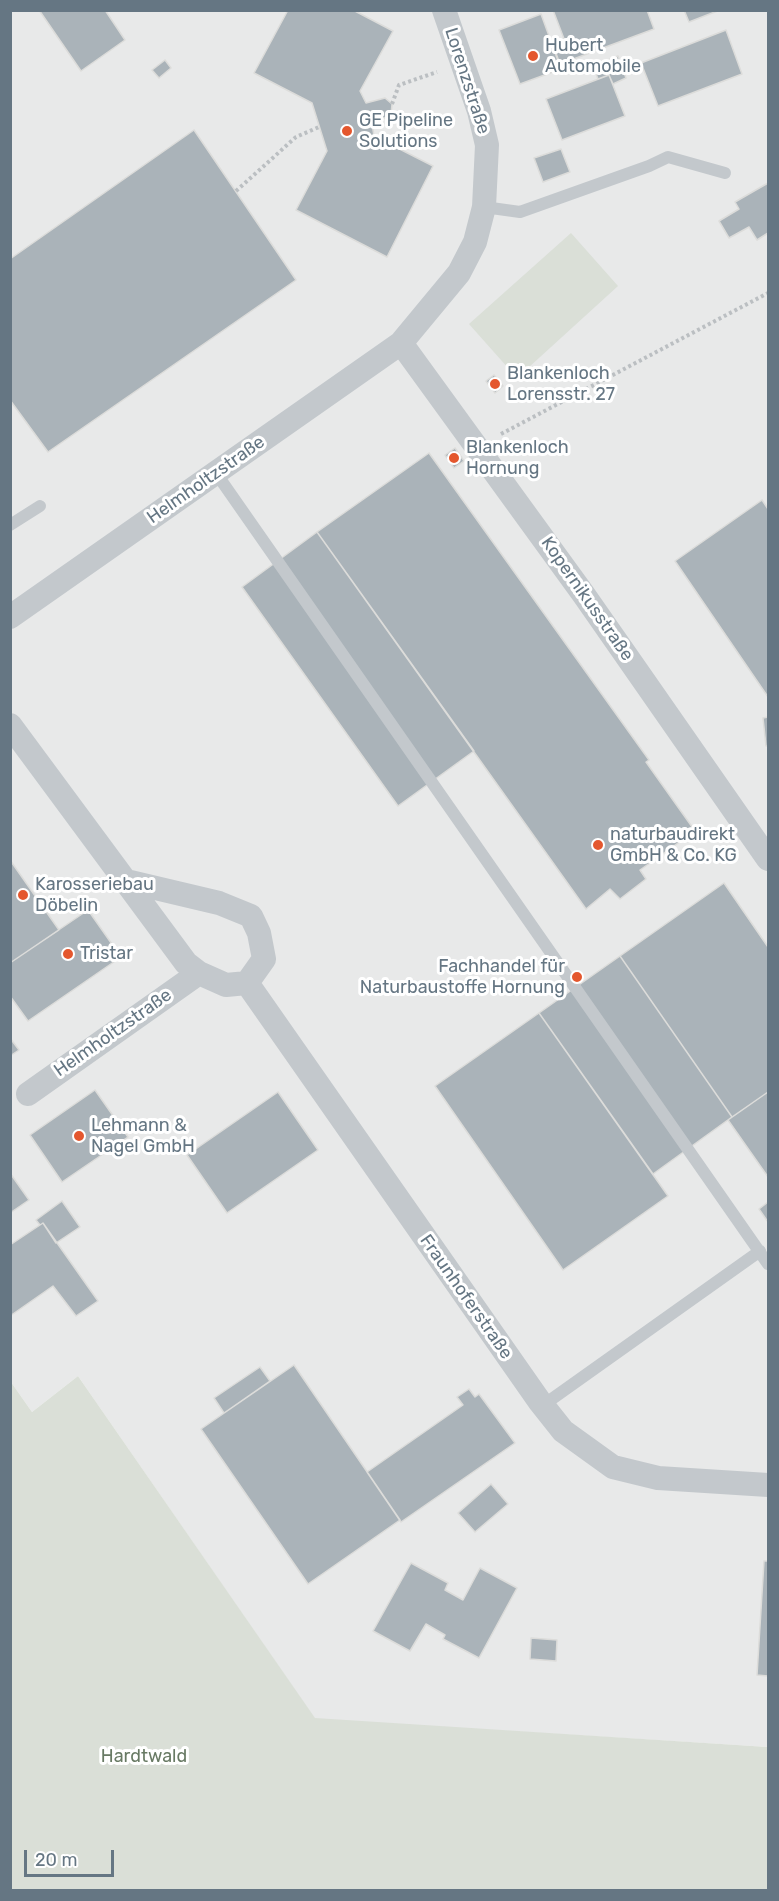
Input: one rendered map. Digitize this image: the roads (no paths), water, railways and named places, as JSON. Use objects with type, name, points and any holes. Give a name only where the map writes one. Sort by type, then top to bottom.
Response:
[{"type":"street","name":"Lorenzstraße","points":[[401,343],[459,273],[475,242],[484,207],[487,144],[464,64],[444,10]]},
{"type":"street","name":"Kopernikusstraße","points":[[401,343],[584,595],[768,859]]},
{"type":"street","name":"Helmholtzstraße","points":[[10,617],[401,343]]},
{"type":"street","points":[[10,725],[126,881],[174,950],[199,973],[226,985],[247,983],[264,959],[259,933],[251,916],[219,903],[126,881]]},
{"type":"street","name":"Helmholtzstraße","points":[[28,1094],[199,973]]},
{"type":"street","name":"Fraunhoferstraße","points":[[247,983],[542,1406],[563,1431],[613,1467],[658,1478],[768,1485]]},
{"type":"lane","points":[[484,207],[520,212],[649,166],[668,157],[725,173]]},
{"type":"lane","points":[[216,473],[768,1264]]},
{"type":"lane","points":[[10,525],[40,506]]},
{"type":"lane","points":[[542,1406],[760,1251]]},
{"type":"place","name":"Hubert Automobile","points":[[533,56]]},
{"type":"place","name":"GE Pipeline Solutions","points":[[347,131]]},
{"type":"place","name":"Blankenloch Lorensstr. 27","points":[[495,384]]},
{"type":"place","name":"Blankenloch Hornung","points":[[454,458]]},
{"type":"place","name":"naturbaudirekt GmbH & Co. KG","points":[[598,845]]},
{"type":"place","name":"Karosseriebau Döbelin","points":[[23,895]]},
{"type":"place","name":"Tristar","points":[[68,954]]},
{"type":"place","name":"Fachhandel für Naturbaustoffe Hornung","points":[[577,977]]},
{"type":"place","name":"Lehmann & Nagel GmbH","points":[[79,1136]]},
{"type":"park label","name":"Hardtwald","points":[[144,1757]]}]
